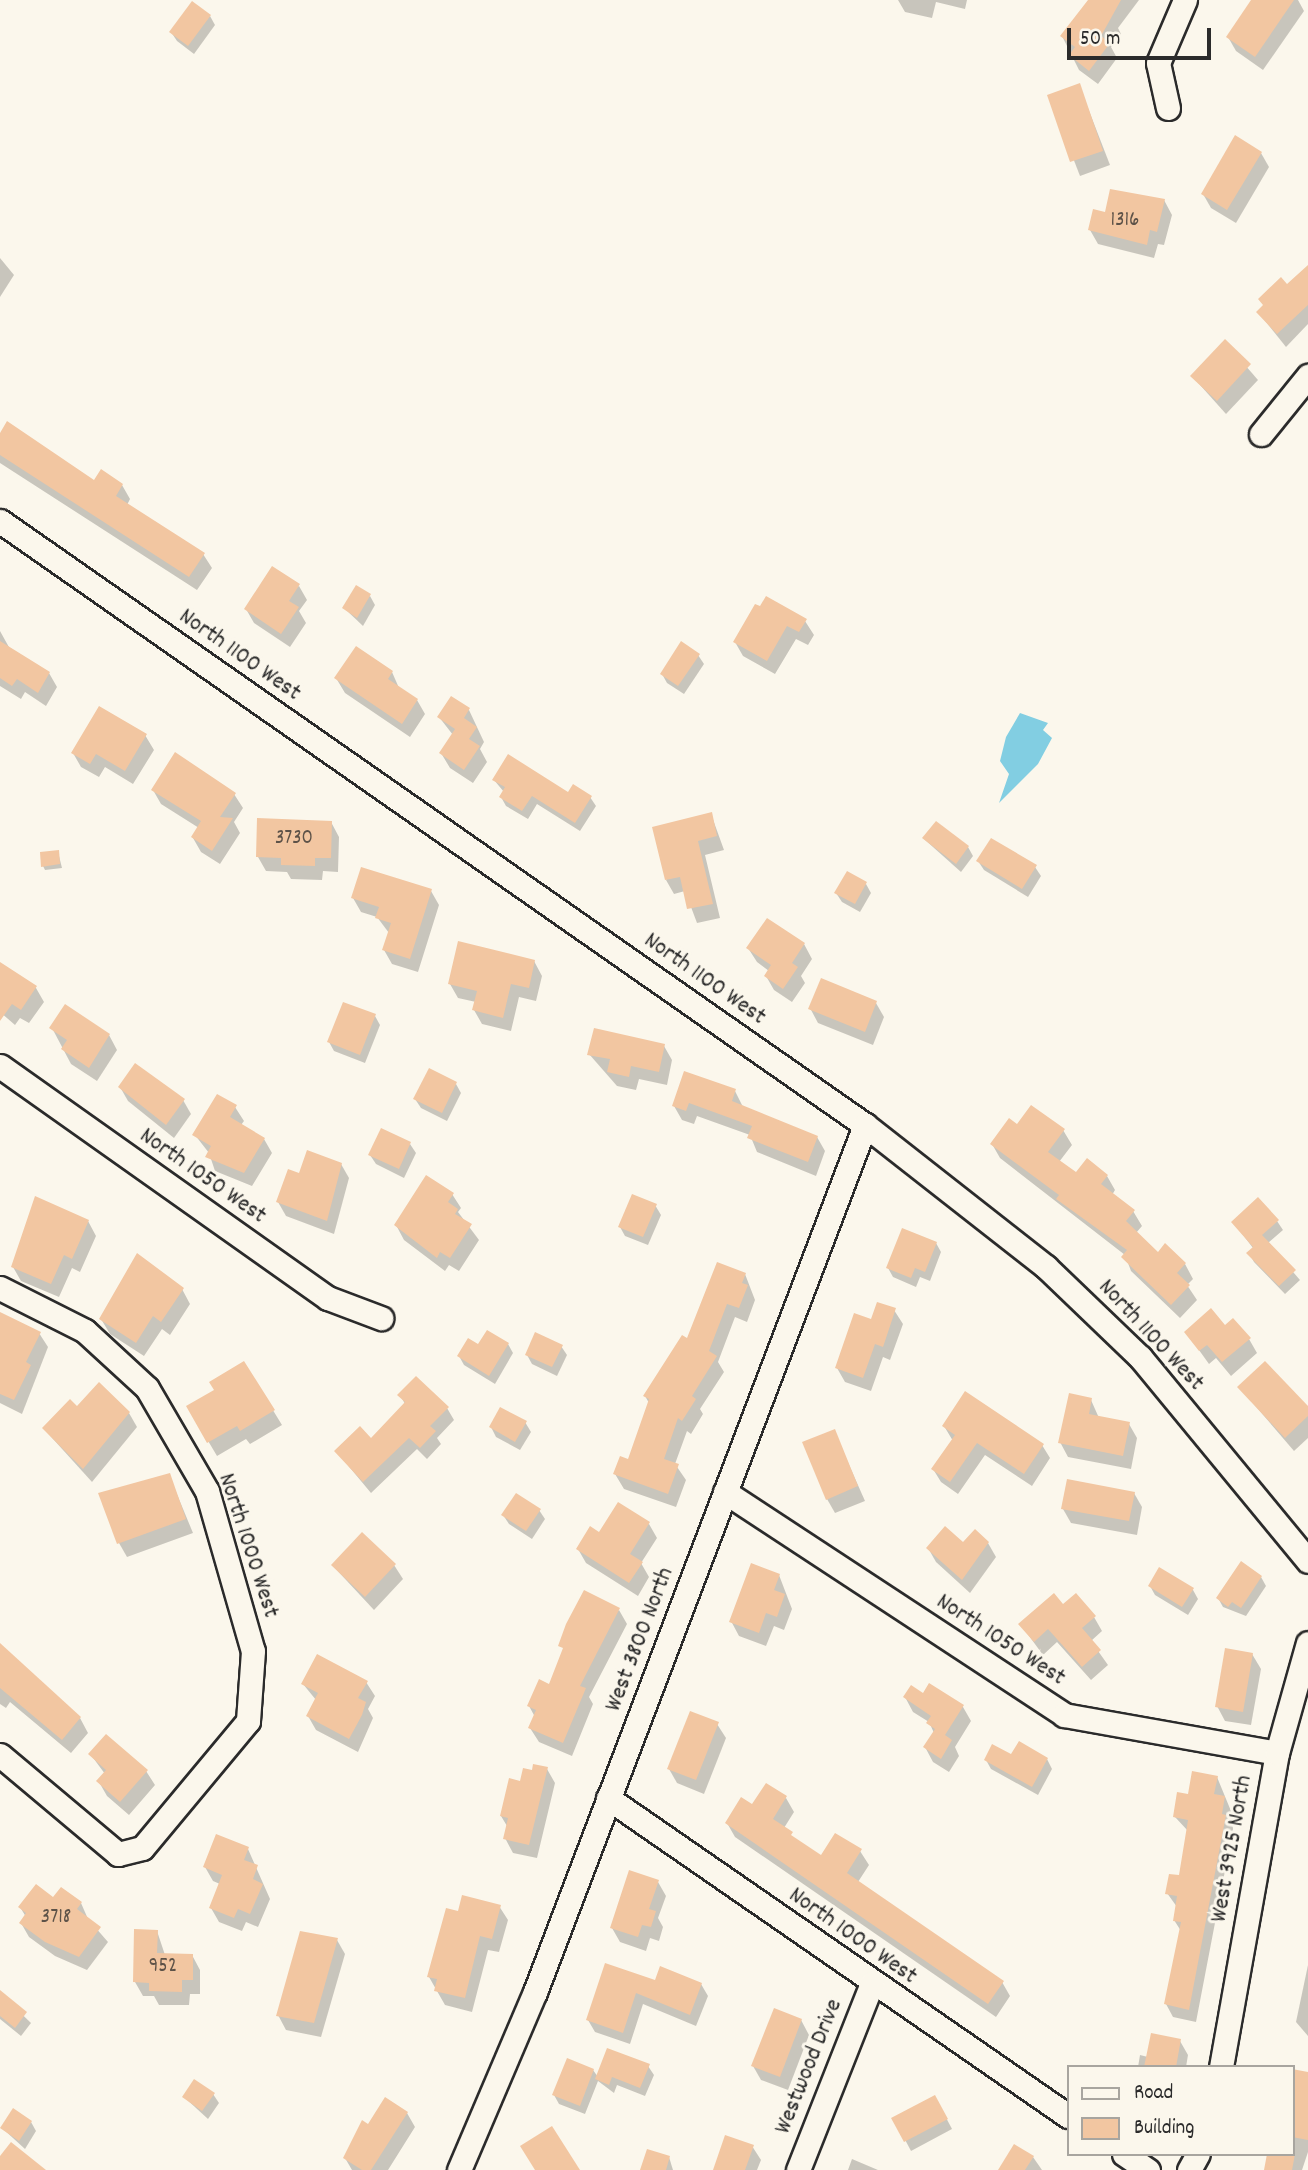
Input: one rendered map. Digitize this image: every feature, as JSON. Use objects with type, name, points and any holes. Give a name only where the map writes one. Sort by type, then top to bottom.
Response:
[{"type":"street","points":[[1168,108],[1158,63],[1185,0]]},
{"type":"street","points":[[1261,434],[1308,376]]},
{"type":"street","name":"North 1100 West","points":[[0,521],[865,1125],[1046,1267],[1140,1357],[1308,1561]]},
{"type":"street","name":"North 1050 West","points":[[0,1066],[328,1297],[381,1318]]},
{"type":"street","name":"West 3800 North","points":[[459,2170],[535,1992],[865,1125]]},
{"type":"street","name":"North 1000 West","points":[[0,1288],[85,1331],[147,1388],[207,1490],[253,1651],[248,1721],[142,1848],[118,1854],[0,1755]]},
{"type":"street","name":"North 1050 West","points":[[725,1492],[1064,1715],[1278,1754]]},
{"type":"street","name":"West 3925 North","points":[[1221,2065],[1278,1754],[1308,1643]]},
{"type":"street","name":"North 1000 West","points":[[608,1798],[1066,2115]]},
{"type":"street","name":"Westwood Drive","points":[[798,2170],[872,1983]]},
{"type":"street","points":[[1127,2156],[1148,2170]]},
{"type":"water","points":[[1020,713],[1048,723],[1043,730],[1052,738],[1038,764],[999,803],[1009,774],[1000,761],[1006,737]]},
{"type":"building","points":[[1088,0],[1121,0],[1101,36],[1110,43],[1089,71],[1069,55],[1075,47],[1060,36]]},
{"type":"building","points":[[1251,0],[1294,0],[1255,57],[1226,37]]},
{"type":"building","points":[[192,1],[211,15],[188,46],[169,32]]},
{"type":"building","points":[[1080,83],[1103,151],[1070,162],[1047,95]]},
{"type":"building","points":[[1235,135],[1262,152],[1227,210],[1201,194]]},
{"type":"building","points":[[1110,189],[1165,199],[1157,232],[1150,230],[1147,245],[1088,230],[1093,209],[1105,212]]},
{"type":"building","points":[[1308,265],[1308,305],[1277,334],[1256,312],[1263,305],[1258,299],[1281,277],[1287,284]]},
{"type":"building","points":[[1225,339],[1251,364],[1217,401],[1190,376]]},
{"type":"building","points":[[7,421],[94,480],[101,469],[123,484],[116,496],[205,553],[189,577],[0,455],[0,433]]},
{"type":"building","points":[[272,566],[300,584],[289,601],[299,607],[281,634],[244,609]]},
{"type":"building","points":[[356,585],[371,594],[357,618],[342,608]]},
{"type":"building","points":[[766,596],[807,619],[799,632],[787,626],[767,661],[733,642],[755,604],[760,606]]},
{"type":"building","points":[[0,641],[50,672],[38,693],[17,679],[12,686],[0,678]]},
{"type":"building","points":[[681,641],[700,654],[678,686],[660,674]]},
{"type":"building","points":[[356,646],[393,671],[388,679],[418,699],[402,724],[334,678]]},
{"type":"building","points":[[451,696],[470,708],[464,718],[477,727],[469,739],[480,746],[464,770],[439,753],[455,729],[437,717]]},
{"type":"building","points":[[99,706],[147,734],[125,771],[96,754],[90,764],[71,753]]},
{"type":"building","points":[[175,752],[236,793],[220,817],[233,818],[212,851],[191,837],[201,821],[151,790]]},
{"type":"building","points":[[508,754],[568,792],[573,784],[592,796],[575,823],[532,796],[522,811],[499,797],[505,787],[492,780]]},
{"type":"building","points":[[712,812],[717,836],[698,841],[713,904],[687,909],[680,877],[665,880],[652,827]]},
{"type":"building","points":[[257,818],[332,821],[331,858],[315,858],[315,866],[281,865],[281,858],[256,857]]},
{"type":"building","points":[[936,821],[969,846],[956,864],[922,838]]},
{"type":"building","points":[[991,838],[1037,865],[1022,889],[976,861]]},
{"type":"building","points":[[59,850],[60,864],[41,867],[40,852]]},
{"type":"building","points":[[361,867],[432,889],[410,959],[382,950],[391,923],[375,918],[379,907],[351,898]]},
{"type":"building","points":[[847,871],[867,882],[855,904],[834,893]]},
{"type":"building","points":[[767,918],[805,943],[792,963],[798,967],[783,989],[764,976],[771,965],[746,948]]},
{"type":"building","points":[[458,941],[535,960],[529,988],[511,984],[503,1018],[472,1010],[477,991],[448,984]]},
{"type":"building","points":[[0,962],[37,986],[21,1010],[12,1004],[0,1021]]},
{"type":"building","points":[[821,978],[877,1001],[865,1032],[808,1009]]},
{"type":"building","points":[[343,1002],[376,1014],[360,1055],[327,1042]]},
{"type":"building","points":[[65,1004],[110,1034],[89,1068],[61,1049],[67,1040],[49,1028]]},
{"type":"building","points":[[594,1028],[665,1044],[659,1072],[631,1066],[629,1077],[607,1072],[610,1059],[587,1055]]},
{"type":"building","points":[[135,1063],[185,1099],[166,1125],[118,1087]]},
{"type":"building","points":[[429,1068],[457,1082],[442,1113],[413,1099]]},
{"type":"building","points":[[684,1071],[736,1089],[732,1101],[818,1136],[808,1162],[747,1138],[752,1126],[689,1103],[686,1111],[672,1106]]},
{"type":"building","points":[[217,1094],[237,1105],[230,1117],[265,1138],[244,1173],[205,1157],[211,1146],[192,1135]]},
{"type":"building","points":[[1031,1105],[1065,1129],[1048,1152],[1076,1172],[1087,1158],[1108,1175],[1101,1184],[1135,1210],[1126,1221],[1158,1252],[1165,1243],[1186,1263],[1177,1273],[1190,1285],[1171,1305],[1121,1257],[1127,1250],[1056,1199],[1059,1195],[990,1144],[1009,1118],[1017,1124]]},
{"type":"building","points":[[381,1128],[411,1142],[399,1169],[368,1155]]},
{"type":"building","points":[[307,1150],[342,1163],[327,1221],[276,1202],[288,1169],[299,1173]]},
{"type":"building","points":[[426,1175],[454,1193],[448,1202],[458,1209],[455,1214],[472,1224],[450,1258],[440,1252],[437,1258],[394,1225]]},
{"type":"building","points":[[632,1194],[657,1204],[643,1237],[618,1227]]},
{"type":"building","points":[[35,1196],[89,1220],[72,1259],[64,1255],[51,1284],[11,1267]]},
{"type":"building","points":[[1258,1197],[1279,1220],[1262,1235],[1296,1270],[1279,1286],[1246,1253],[1253,1247],[1231,1222]]},
{"type":"building","points":[[902,1228],[937,1242],[925,1272],[915,1268],[911,1278],[886,1268]]},
{"type":"building","points":[[137,1253],[184,1288],[161,1322],[153,1316],[136,1343],[99,1319]]},
{"type":"building","points":[[717,1262],[746,1273],[742,1283],[748,1285],[739,1308],[727,1304],[709,1351],[717,1356],[692,1396],[696,1399],[682,1421],[678,1418],[664,1459],[679,1464],[668,1494],[613,1474],[620,1456],[628,1459],[649,1399],[643,1396],[682,1335],[687,1338]]},
{"type":"building","points":[[877,1302],[896,1308],[883,1347],[875,1344],[863,1378],[835,1368],[854,1313],[871,1319]]},
{"type":"building","points":[[1211,1308],[1225,1325],[1233,1318],[1251,1338],[1222,1362],[1207,1345],[1199,1351],[1184,1332]]},
{"type":"building","points":[[0,1312],[41,1332],[26,1362],[31,1365],[14,1400],[0,1394]]},
{"type":"building","points":[[487,1330],[509,1343],[489,1376],[457,1356],[468,1338],[478,1344]]},
{"type":"building","points":[[535,1332],[563,1345],[552,1367],[525,1355]]},
{"type":"building","points":[[244,1361],[275,1410],[240,1431],[237,1426],[207,1443],[186,1406],[214,1390],[209,1382]]},
{"type":"building","points":[[1265,1361],[1308,1406],[1308,1416],[1285,1438],[1237,1387]]},
{"type":"building","points":[[416,1376],[449,1407],[430,1426],[436,1431],[420,1448],[409,1438],[363,1482],[334,1451],[360,1426],[371,1438],[405,1402],[397,1395]]},
{"type":"building","points":[[99,1382],[130,1412],[83,1469],[42,1428],[70,1399],[77,1406]]},
{"type":"building","points":[[965,1391],[1044,1444],[1024,1474],[977,1443],[950,1482],[931,1469],[955,1435],[942,1426]]},
{"type":"building","points":[[1069,1393],[1092,1398],[1089,1414],[1130,1422],[1123,1456],[1058,1443]]},
{"type":"building","points":[[500,1407],[527,1421],[515,1442],[489,1427]]},
{"type":"building","points":[[835,1429],[858,1486],[826,1500],[802,1442]]},
{"type":"building","points":[[170,1473],[186,1519],[117,1544],[98,1493]]},
{"type":"building","points":[[1067,1479],[1135,1492],[1129,1521],[1061,1509]]},
{"type":"building","points":[[516,1493],[541,1509],[526,1531],[501,1515]]},
{"type":"building","points":[[618,1502],[650,1522],[630,1554],[643,1562],[629,1583],[576,1549],[590,1526],[599,1532]]},
{"type":"building","points":[[945,1526],[963,1542],[975,1529],[989,1542],[962,1580],[926,1548]]},
{"type":"building","points":[[362,1532],[396,1564],[365,1597],[331,1565]]},
{"type":"building","points":[[1241,1561],[1262,1576],[1241,1608],[1232,1602],[1228,1607],[1216,1598]]},
{"type":"building","points":[[751,1563],[780,1574],[774,1590],[785,1594],[777,1617],[766,1613],[759,1633],[729,1622]]},
{"type":"building","points":[[1159,1567],[1194,1588],[1182,1607],[1148,1586]]},
{"type":"building","points":[[584,1590],[620,1608],[580,1686],[586,1688],[563,1743],[528,1728],[536,1710],[527,1706],[539,1679],[549,1684],[563,1648],[558,1646],[566,1624]]},
{"type":"building","points":[[1054,1593],[1063,1604],[1076,1593],[1096,1616],[1082,1628],[1101,1650],[1082,1667],[1048,1629],[1034,1642],[1018,1624]]},
{"type":"building","points":[[0,1643],[81,1717],[62,1740],[0,1688]]},
{"type":"building","points":[[1225,1648],[1253,1653],[1243,1712],[1215,1707]]},
{"type":"building","points":[[317,1654],[368,1681],[358,1698],[366,1702],[362,1715],[349,1739],[306,1716],[318,1693],[301,1684]]},
{"type":"building","points":[[929,1683],[964,1705],[945,1735],[952,1740],[941,1759],[923,1747],[935,1729],[926,1723],[931,1716],[903,1697],[911,1685],[923,1693]]},
{"type":"building","points":[[690,1711],[719,1722],[696,1780],[667,1769]]},
{"type":"building","points":[[106,1734],[148,1770],[120,1802],[96,1781],[106,1770],[88,1754]]},
{"type":"building","points":[[1019,1741],[1048,1758],[1032,1787],[984,1760],[992,1744],[1011,1754]]},
{"type":"building","points":[[533,1764],[548,1767],[529,1845],[503,1839],[508,1818],[500,1816],[509,1778],[520,1781],[523,1768],[532,1770]]},
{"type":"building","points":[[1192,1771],[1218,1776],[1214,1794],[1225,1796],[1222,1814],[1226,1815],[1189,2010],[1164,2004],[1181,1922],[1173,1921],[1177,1896],[1165,1894],[1169,1874],[1179,1875],[1188,1820],[1173,1817],[1177,1792],[1188,1794]]},
{"type":"building","points":[[766,1783],[787,1796],[773,1819],[793,1832],[791,1835],[821,1855],[835,1833],[862,1849],[847,1873],[1004,1981],[988,2004],[725,1823],[741,1797],[752,1804]]},
{"type":"building","points":[[216,1834],[249,1847],[244,1860],[258,1865],[253,1879],[263,1884],[250,1914],[238,1909],[234,1918],[209,1908],[222,1875],[203,1867]]},
{"type":"building","points":[[629,1870],[659,1880],[649,1909],[656,1911],[651,1927],[642,1925],[638,1937],[610,1928]]},
{"type":"building","points":[[36,1884],[53,1897],[61,1887],[82,1902],[77,1909],[101,1927],[79,1957],[45,1942],[19,1923],[26,1913],[18,1907]]},
{"type":"building","points":[[462,1895],[501,1905],[492,1939],[480,1936],[465,1998],[434,1991],[437,1979],[427,1977],[446,1908],[458,1911]]},
{"type":"building","points":[[134,1929],[158,1930],[157,1953],[193,1954],[193,1980],[182,1980],[182,1992],[149,1991],[149,1983],[133,1982]]},
{"type":"building","points":[[300,1931],[338,1938],[314,2023],[276,2016]]},
{"type":"building","points":[[605,1963],[655,1980],[660,1966],[702,1983],[690,2015],[636,1993],[623,2033],[586,2020]]},
{"type":"building","points":[[0,1990],[27,2012],[15,2028],[0,2016]]},
{"type":"building","points":[[774,2008],[802,2019],[780,2077],[751,2066]]},
{"type":"building","points":[[1151,2033],[1181,2039],[1176,2065],[1144,2065]]},
{"type":"building","points":[[607,2048],[650,2064],[640,2088],[612,2077],[609,2085],[595,2079]]},
{"type":"building","points":[[567,2058],[594,2069],[580,2106],[552,2095]]},
{"type":"building","points":[[1294,2069],[1308,2072],[1308,2140],[1294,2137]]},
{"type":"building","points":[[194,2079],[215,2093],[202,2111],[182,2097]]},
{"type":"building","points":[[935,2095],[948,2119],[904,2142],[891,2118]]},
{"type":"building","points":[[385,2097],[408,2112],[371,2170],[362,2170],[343,2158],[362,2120],[368,2124]]},
{"type":"building","points":[[13,2108],[32,2121],[19,2141],[0,2128]]},
{"type":"building","points":[[552,2126],[580,2170],[535,2170],[520,2146]]},
{"type":"building","points":[[725,2135],[754,2145],[745,2170],[713,2170]]},
{"type":"building","points":[[11,2142],[46,2170],[0,2170],[0,2156]]},
{"type":"building","points":[[1014,2144],[1034,2156],[1025,2170],[998,2170]]},
{"type":"building","points":[[647,2149],[670,2156],[666,2170],[640,2170]]},
{"type":"building","points":[[1295,2154],[1292,2170],[1264,2170],[1267,2156]]}]
